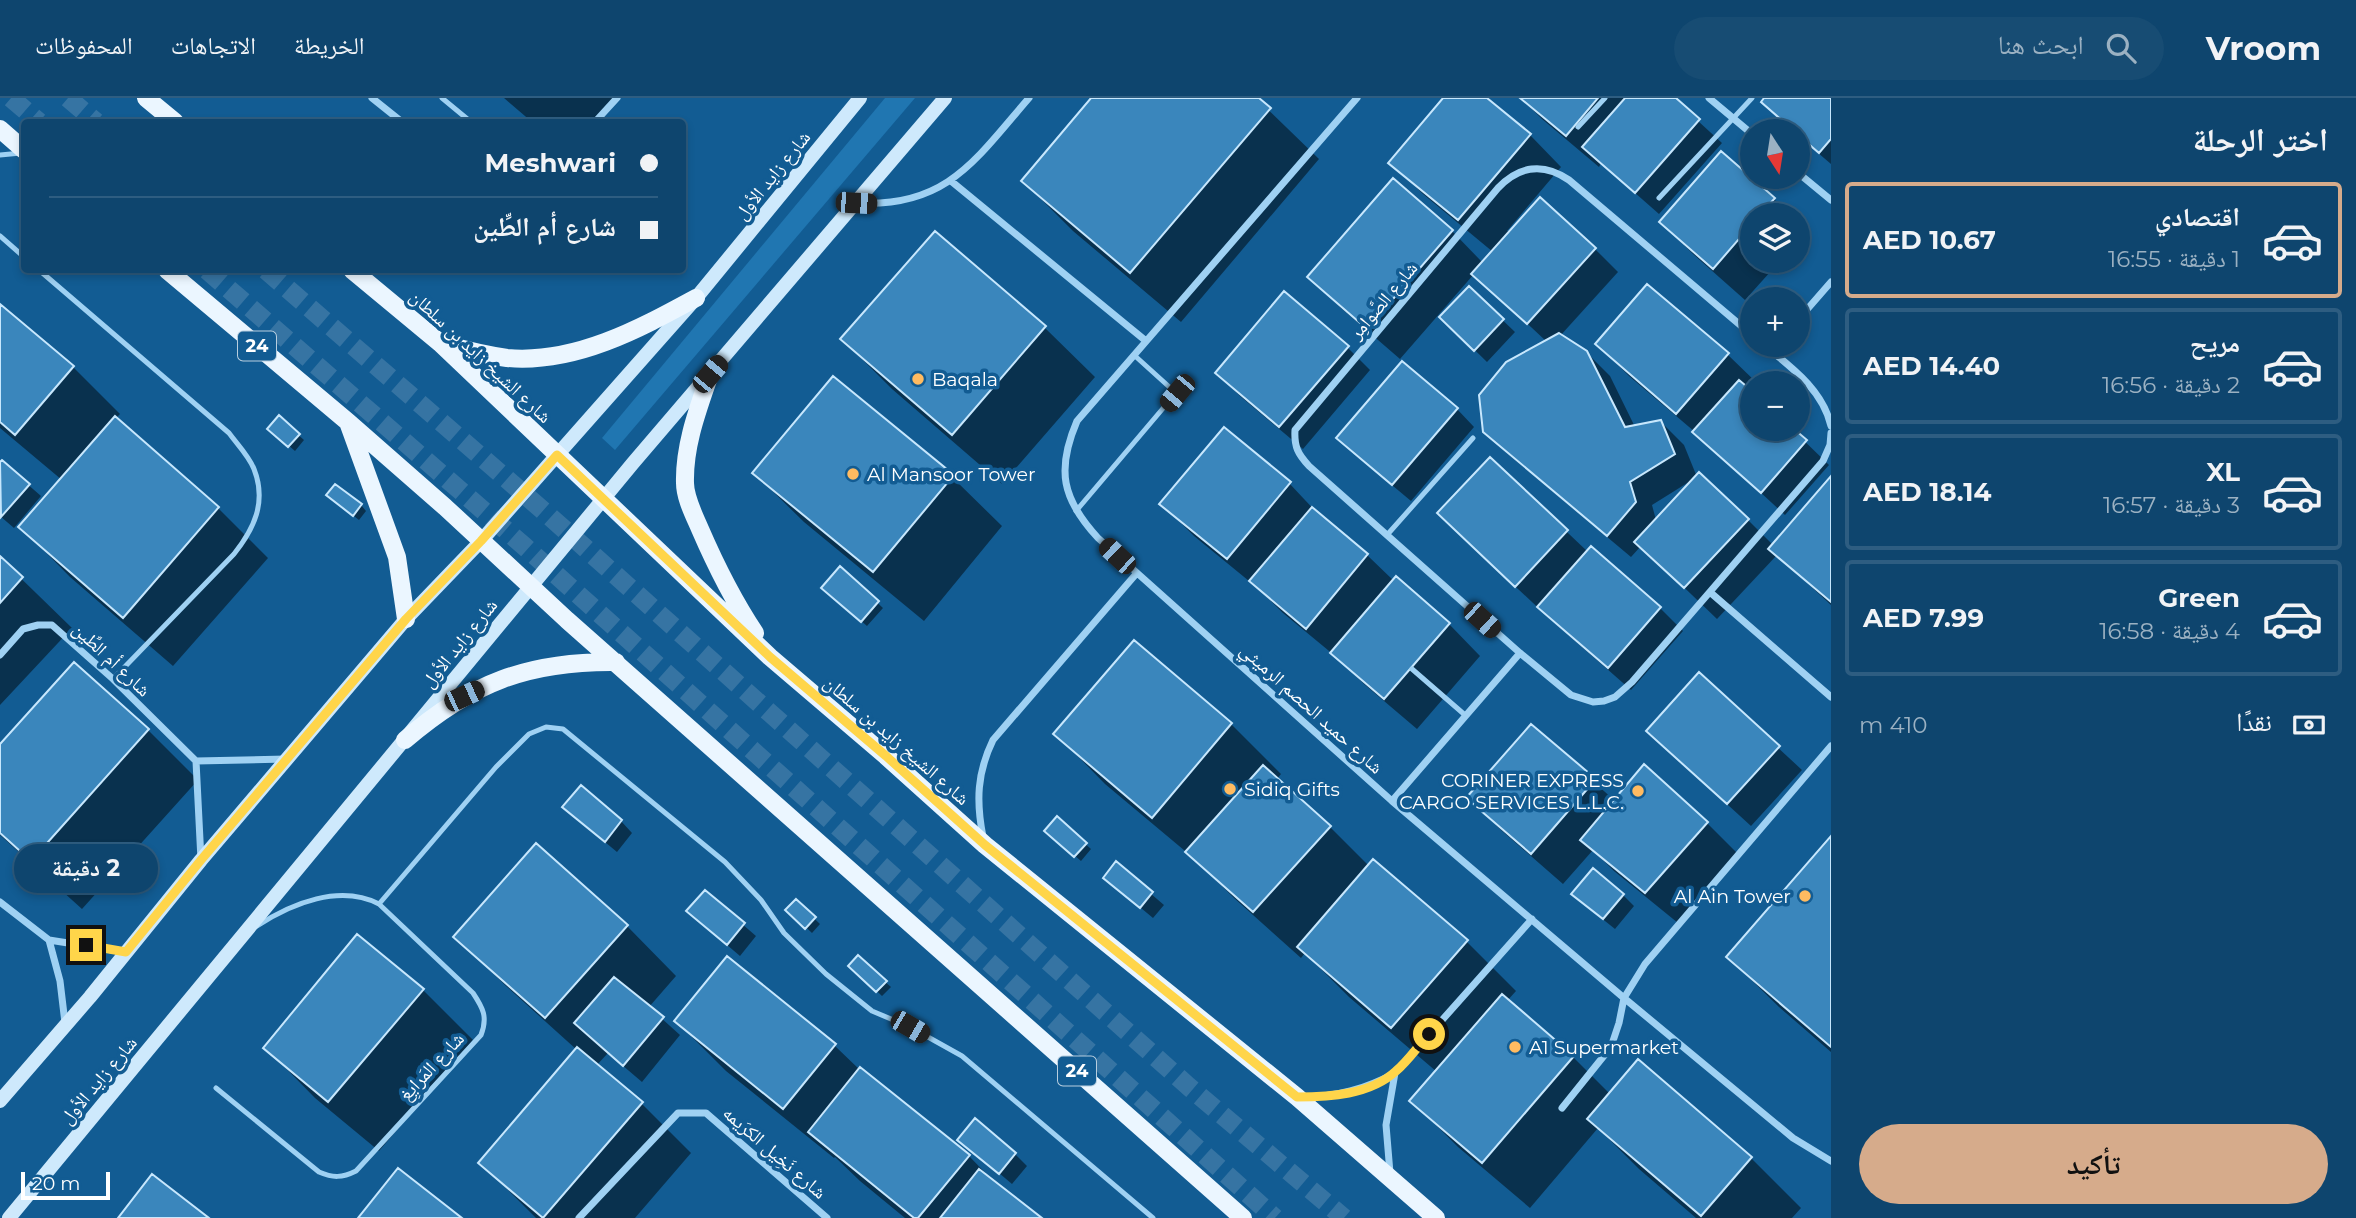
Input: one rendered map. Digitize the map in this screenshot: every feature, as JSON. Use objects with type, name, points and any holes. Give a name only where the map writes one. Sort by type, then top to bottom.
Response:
[{"type":"main road","name":"شارع زايد الأول","points":[[0,1101],[406,619],[481,541],[696,298],[860,98]]},
{"type":"main road","name":"شارع زايد الأول","points":[[9,1218],[498,624],[945,98]]},
{"type":"main road","points":[[153,102],[172,119]]},
{"type":"main road","points":[[0,129],[21,148]]},
{"type":"main road","name":"24","points":[[171,273],[348,422],[1242,1218]]},
{"type":"main road","name":"شارع الشيخ زايد بن سلطان","points":[[356,273],[440,343],[770,657],[985,845],[1297,1097],[1436,1218]]},
{"type":"main road","points":[[440,343],[475,353],[510,358],[546,357],[584,349],[620,336],[696,298]]},
{"type":"main road","points":[[710,374],[694,422],[686,458],[685,487],[692,511],[722,578],[770,657]]},
{"type":"main road","points":[[348,422],[397,557],[406,619]]},
{"type":"main road","points":[[405,740],[433,716],[497,680],[553,665],[616,662]]},
{"type":"street","points":[[372,98],[398,119]]},
{"type":"street","points":[[599,119],[617,98]]},
{"type":"street","points":[[856,203],[898,202],[919,197],[951,181],[972,164],[1029,98]]},
{"type":"street","name":"شارع حميد الحصم الرميثي","points":[[1357,98],[1077,421],[1067,445],[1064,471],[1069,496],[1076,512],[1098,538],[1136,574],[1392,801],[1793,1138],[1831,1161]]},
{"type":"street","points":[[1709,98],[1740,124]]},
{"type":"street","name":"شارع الصَّوامِر","points":[[1740,325],[1559,174],[1537,168],[1526,169],[1515,173],[1498,188],[1295,430],[1294,442],[1302,459],[1520,653],[1571,695],[1592,702],[1604,701],[1624,691],[1823,461],[1830,445],[1831,433]]},
{"type":"street","points":[[951,181],[1146,341]]},
{"type":"street","points":[[1810,183],[1831,200]]},
{"type":"street","points":[[1810,306],[1831,282]]},
{"type":"street","points":[[1782,357],[1819,396],[1828,411],[1831,426]]},
{"type":"street","points":[[985,845],[977,798],[984,758],[993,740],[1136,574]]},
{"type":"street","points":[[1711,593],[1831,697]]},
{"type":"street","name":"شارع أم الطِّين","points":[[0,655],[23,629],[52,625],[113,679],[196,761]]},
{"type":"street","points":[[1392,801],[1520,653]]},
{"type":"street","points":[[1562,1108],[1611,1047],[1624,998],[1659,946],[1831,746]]},
{"type":"street","points":[[201,860],[196,761],[287,759]]},
{"type":"street","points":[[0,902],[48,940],[126,952]]},
{"type":"street","points":[[1297,1097],[1348,1093],[1395,1073],[1532,919]]},
{"type":"street","points":[[48,940],[60,981],[65,1023]]},
{"type":"street","points":[[1391,1178],[1386,1125],[1395,1073]]},
{"type":"street","name":"شارع نَخِيل الكرَيمه","points":[[579,1218],[678,1113],[706,1113],[827,1218]]},
{"type":"lane","points":[[442,98],[467,119]]},
{"type":"lane","points":[[1578,127],[1605,98]]},
{"type":"lane","points":[[1659,198],[1752,98]]},
{"type":"lane","points":[[0,155],[21,152]]},
{"type":"lane","points":[[0,236],[21,254]]},
{"type":"lane","points":[[42,273],[229,433],[254,466],[258,485],[257,516],[246,539],[113,679]]},
{"type":"lane","points":[[1076,512],[1177,393],[1133,355]]},
{"type":"lane","points":[[1387,535],[1473,438]]},
{"type":"lane","points":[[1412,669],[1465,715]]},
{"type":"lane","points":[[379,904],[496,767],[529,734],[546,727],[563,729],[725,862],[761,900],[784,933],[826,974],[872,1011],[910,1027],[962,1056],[1153,1218]]},
{"type":"lane","name":"شارع المَرايِغ","points":[[216,1088],[319,1172],[336,1177],[346,1176],[356,1171],[481,1035],[486,1017],[473,993],[379,904],[354,895],[312,900],[274,915],[239,939]]},
{"type":"shaded area","points":[[885,98],[915,98],[615,450],[602,438]]},
{"type":"building","points":[[1091,98],[1259,98],[1271,108],[1130,273],[1021,181]]},
{"type":"building","points":[[1443,98],[1487,98],[1531,134],[1458,220],[1388,163]]},
{"type":"building","points":[[1520,98],[1598,98],[1566,136]]},
{"type":"building","points":[[1625,98],[1676,98],[1700,119],[1635,193],[1582,147]]},
{"type":"building","points":[[1764,98],[1831,98],[1831,139],[1819,153],[1810,145],[1810,119],[1780,119],[1761,102]]},
{"type":"building","points":[[1721,151],[1740,168],[1740,189],[1765,189],[1775,198],[1771,203],[1740,203],[1740,238],[1713,269],[1659,222]]},
{"type":"building","points":[[1393,178],[1453,230],[1367,329],[1307,277]]},
{"type":"building","points":[[1540,197],[1596,248],[1527,324],[1471,274]]},
{"type":"building","points":[[935,231],[1046,326],[952,435],[840,339]]},
{"type":"building","points":[[1647,284],[1729,353],[1676,414],[1595,344]]},
{"type":"building","points":[[1469,286],[1504,319],[1474,351],[1439,317]]},
{"type":"building","points":[[1284,291],[1349,346],[1279,427],[1215,373]]},
{"type":"building","points":[[0,304],[74,366],[15,435],[0,422]]},
{"type":"building","points":[[1559,333],[1587,351],[1625,427],[1661,420],[1675,454],[1630,482],[1636,502],[1607,536],[1483,432],[1479,395],[1506,362]]},
{"type":"building","points":[[1402,361],[1458,408],[1392,485],[1336,438]]},
{"type":"building","name":"Al Mansoor Tower","points":[[833,376],[954,475],[873,572],[752,473]]},
{"type":"building","points":[[1739,380],[1740,441],[1806,441],[1761,493],[1692,432]]},
{"type":"building","points":[[279,415],[300,434],[288,447],[267,429]]},
{"type":"building","points":[[115,416],[219,507],[123,618],[18,527]]},
{"type":"building","points":[[1224,427],[1291,482],[1227,559],[1159,504]]},
{"type":"building","points":[[1490,457],[1568,530],[1515,587],[1437,513]]},
{"type":"building","points":[[2,460],[30,484],[1,517],[0,462]]},
{"type":"building","points":[[1699,472],[1749,519],[1684,588],[1634,542]]},
{"type":"building","points":[[1831,476],[1831,602],[1768,549]]},
{"type":"building","points":[[335,484],[362,504],[353,516],[326,495]]},
{"type":"building","points":[[1312,507],[1368,554],[1306,629],[1249,581]]},
{"type":"building","points":[[1591,546],[1661,607],[1608,668],[1537,607]]},
{"type":"building","points":[[0,556],[23,577],[0,603]]},
{"type":"building","points":[[840,566],[879,601],[861,622],[821,588]]},
{"type":"building","points":[[1396,576],[1450,623],[1384,699],[1330,653]]},
{"type":"building","points":[[1134,640],[1232,723],[1152,818],[1053,734]]},
{"type":"building","points":[[74,662],[149,729],[31,861],[0,833],[0,744]]},
{"type":"building","points":[[1699,672],[1780,746],[1727,804],[1646,731]]},
{"type":"building","points":[[1531,724],[1596,779],[1531,854],[1466,798]]},
{"type":"building","points":[[1644,764],[1708,822],[1645,893],[1580,840]]},
{"type":"building","points":[[1263,765],[1331,826],[1253,912],[1185,852]]},
{"type":"building","points":[[581,785],[622,820],[605,842],[562,807]]},
{"type":"building","points":[[1057,816],[1087,843],[1074,857],[1044,831]]},
{"type":"building","name":"Al Ain Tower","points":[[1831,836],[1831,1047],[1726,957]]},
{"type":"building","points":[[536,843],[628,925],[545,1018],[453,937]]},
{"type":"building","points":[[1373,859],[1468,940],[1391,1028],[1297,947]]},
{"type":"building","points":[[1116,861],[1153,892],[1140,908],[1103,878]]},
{"type":"building","points":[[1593,868],[1624,894],[1603,919],[1571,894]]},
{"type":"building","points":[[705,890],[745,923],[727,945],[686,911]]},
{"type":"building","points":[[796,899],[816,917],[805,929],[785,910]]},
{"type":"building","points":[[357,934],[424,989],[328,1102],[263,1048]]},
{"type":"building","points":[[858,955],[887,981],[876,992],[848,966]]},
{"type":"building","points":[[727,956],[836,1044],[783,1109],[674,1021]]},
{"type":"building","points":[[614,977],[664,1017],[623,1066],[574,1023]]},
{"type":"building","points":[[1502,994],[1574,1056],[1482,1163],[1409,1101]]},
{"type":"building","points":[[577,1047],[643,1102],[543,1218],[478,1163]]},
{"type":"building","points":[[1638,1059],[1752,1157],[1701,1216],[1587,1119]]},
{"type":"building","points":[[860,1067],[970,1155],[918,1218],[914,1218],[808,1132]]},
{"type":"building","points":[[975,1118],[1016,1153],[999,1174],[957,1140]]},
{"type":"building","points":[[398,1168],[462,1218],[358,1218]]},
{"type":"building","points":[[979,1169],[1042,1218],[940,1218]]},
{"type":"building","points":[[152,1174],[209,1218],[118,1218]]},
{"type":"tunnel","points":[[11,98],[36,119]]},
{"type":"tunnel","points":[[68,98],[92,119]]},
{"type":"tunnel","points":[[210,273],[524,546],[1275,1218]]},
{"type":"tunnel","points":[[269,273],[547,514],[1188,1086],[1344,1218]]},
{"type":"place","name":"Baqala","points":[[918,379]]},
{"type":"place","name":"Al Mansoor Tower","points":[[853,474]]},
{"type":"place","name":"Sidiq Gifts","points":[[1230,789]]},
{"type":"place","name":"CORINER EXPRESS CARGO SERVICES L.L.C.","points":[[1638,791]]},
{"type":"place","name":"Al Ain Tower","points":[[1805,896]]},
{"type":"place","name":"A1 Supermarket","points":[[1515,1047]]},
{"type":"route","points":[[86,945],[126,952],[406,619],[481,541],[557,455],[770,657],[985,845],[1297,1097],[1348,1093],[1372,1085],[1395,1073],[1429,1034]]}]
